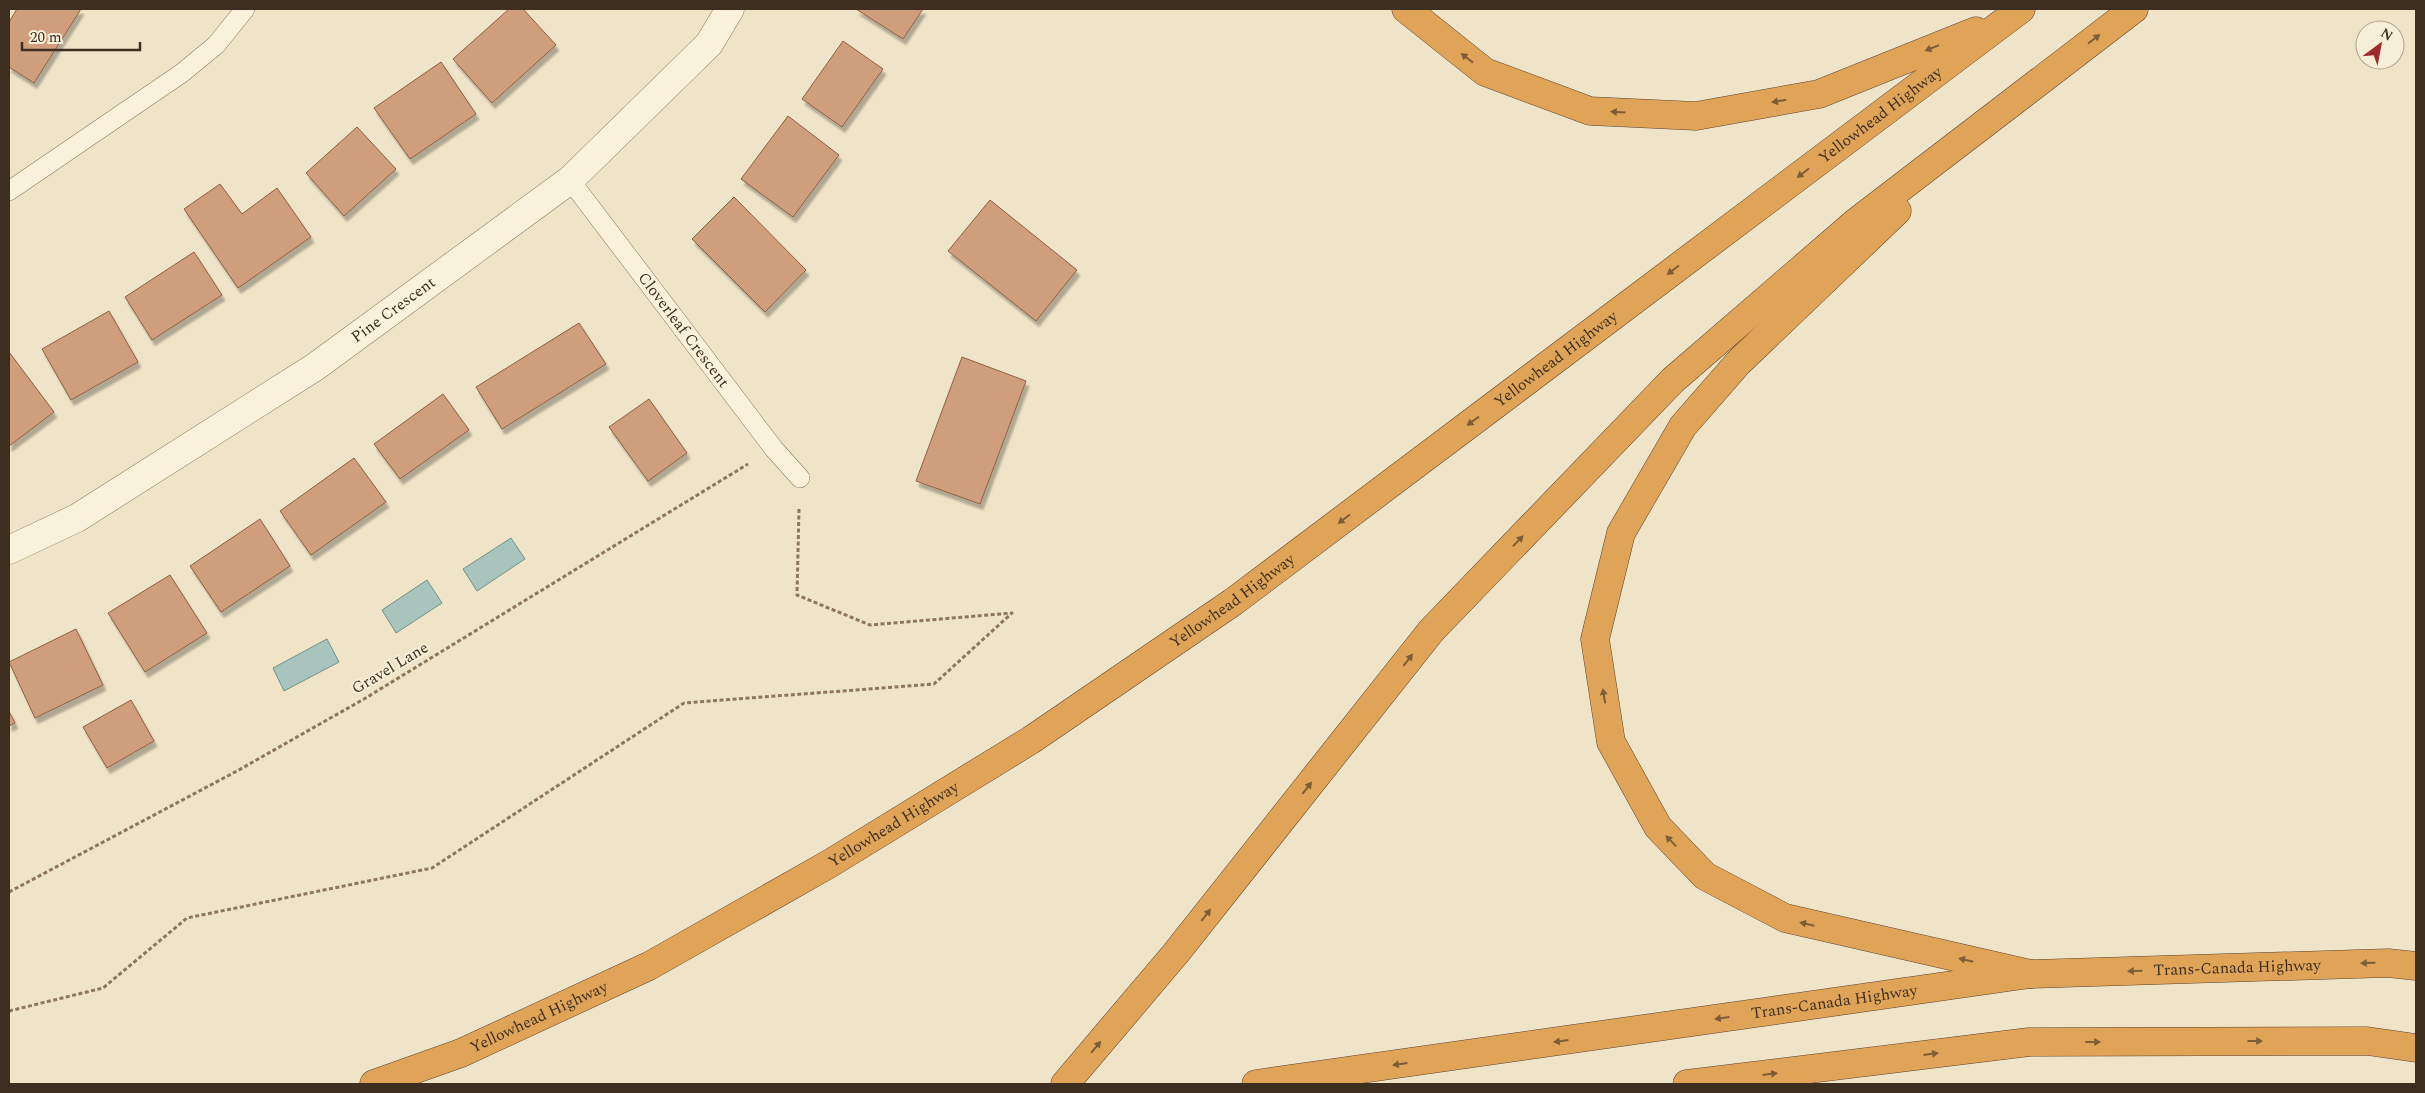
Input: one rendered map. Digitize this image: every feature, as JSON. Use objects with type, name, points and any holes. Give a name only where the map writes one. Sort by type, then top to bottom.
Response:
[{"type":"highway","points":[[1406,9],[1485,72],[1590,110],[1696,116],[1819,94],[2015,13]]},
{"type":"highway","points":[[1065,1084],[1176,953],[1431,631],[1674,380],[1856,222],[2134,9]]},
{"type":"highway","name":"Yellowhead Highway","points":[[374,1084],[461,1053],[649,966],[829,864],[1031,740],[1233,602],[2015,13]]},
{"type":"highway","points":[[2030,974],[1785,918],[1705,876],[1658,827],[1611,742],[1595,639],[1621,533],[1682,426],[1738,363],[1865,239],[2055,68]]},
{"type":"highway","name":"Trans-Canada Highway","points":[[1256,1084],[2030,974],[2388,963],[2416,966]]},
{"type":"highway","points":[[1687,1084],[2029,1042],[2367,1041],[2416,1048]]},
{"type":"street","name":"Pine Crescent","points":[[9,550],[77,518],[316,367],[570,180],[709,44],[730,9]]},
{"type":"lane","points":[[9,191],[182,73],[216,45],[245,9]]},
{"type":"lane","name":"Cloverleaf Crescent","points":[[570,180],[774,449],[800,478]]},
{"type":"path","name":"Gravel Lane","points":[[9,892],[237,771],[364,699],[774,449]]},
{"type":"path","points":[[9,1011],[102,988],[187,918],[432,868],[684,703],[934,684],[1012,614],[870,625],[797,594],[800,478]]},
{"type":"water","points":[[511,538],[525,559],[477,591],[463,569]]},
{"type":"water","points":[[427,580],[442,603],[396,633],[382,610]]},
{"type":"water","points":[[327,639],[339,662],[284,691],[273,668]]},
{"type":"building","points":[[17,9],[81,9],[34,83],[9,67],[9,22]]},
{"type":"building","points":[[509,9],[523,9],[556,45],[492,103],[453,59]]},
{"type":"building","points":[[856,9],[923,9],[903,39]]},
{"type":"building","points":[[843,41],[883,69],[842,127],[802,99]]},
{"type":"building","points":[[441,62],[476,114],[410,159],[374,108]]},
{"type":"building","points":[[788,116],[839,155],[793,217],[741,179]]},
{"type":"building","points":[[357,127],[396,169],[344,216],[306,173]]},
{"type":"building","points":[[220,184],[242,214],[277,188],[311,237],[238,288],[184,209]]},
{"type":"building","points":[[734,197],[806,270],[765,312],[692,239]]},
{"type":"building","points":[[990,200],[1077,270],[1036,321],[948,251]]},
{"type":"building","points":[[194,252],[222,295],[152,340],[125,297]]},
{"type":"building","points":[[109,311],[138,362],[71,400],[42,349]]},
{"type":"building","points":[[579,323],[606,364],[502,429],[476,387]]},
{"type":"building","points":[[9,352],[54,412],[9,446]]},
{"type":"building","points":[[962,357],[1026,381],[980,504],[916,481]]},
{"type":"building","points":[[443,394],[469,430],[400,479],[374,444]]},
{"type":"building","points":[[649,399],[687,453],[648,481],[609,427]]},
{"type":"building","points":[[354,458],[386,502],[311,555],[280,511]]},
{"type":"building","points":[[260,519],[290,566],[221,612],[190,566]]},
{"type":"building","points":[[170,575],[207,633],[145,672],[108,613]]},
{"type":"building","points":[[76,629],[103,685],[35,718],[9,662]]},
{"type":"building","points":[[131,700],[154,741],[107,768],[83,727]]},
{"type":"building","points":[[9,711],[15,723],[9,726]]}]
